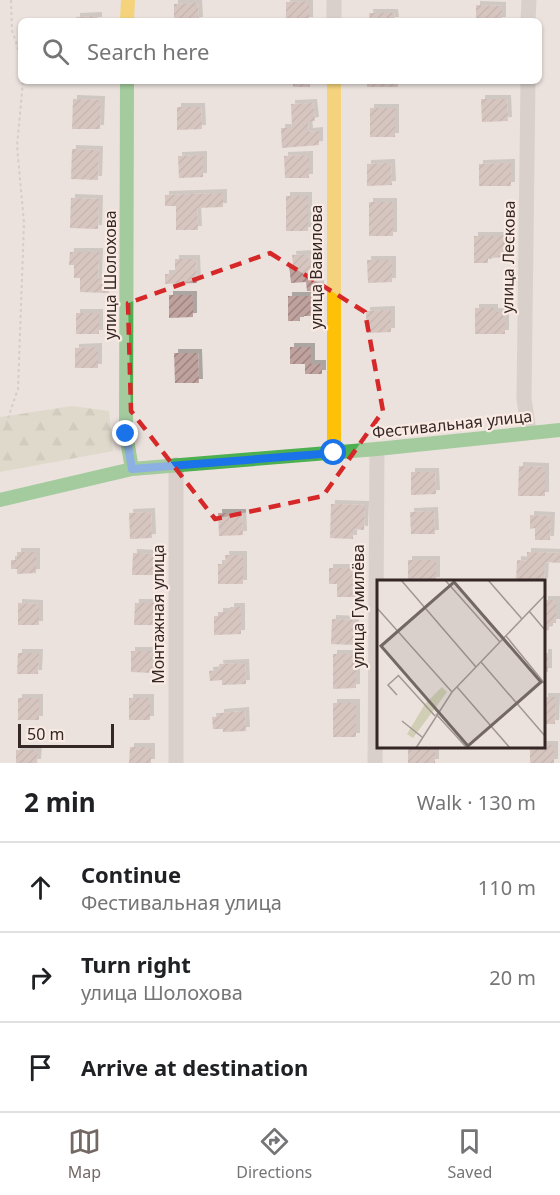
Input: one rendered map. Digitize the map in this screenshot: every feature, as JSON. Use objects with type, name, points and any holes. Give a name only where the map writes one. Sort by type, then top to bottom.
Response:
[{"type":"street","points":[[128,0],[128,18]]},
{"type":"street","points":[[334,0],[334,18]]},
{"type":"street","points":[[528,18],[529,0]]},
{"type":"street","name":"улица Шолохова","points":[[127,84],[126,434],[132,469]]},
{"type":"street","name":"улица Вавилова","points":[[334,84],[334,453]]},
{"type":"street","name":"улица Лескова","points":[[528,84],[524,399],[529,432]]},
{"type":"street","name":"Фестивальная улица","points":[[0,500],[132,469],[334,453],[560,430]]},
{"type":"street","name":"улица Гумилёва","points":[[375,763],[377,449]]},
{"type":"street","name":"Монтажная улица","points":[[176,465],[176,763]]},
{"type":"path","points":[[11,0],[12,30],[18,49]]},
{"type":"path","points":[[6,424],[18,389],[24,223],[16,146],[23,84]]},
{"type":"highlighted area","points":[[270,253],[365,312],[383,411],[323,496],[215,519],[131,411],[128,303]]},
{"type":"green space","points":[[72,406],[109,411],[113,451],[0,472],[0,417]]},
{"type":"building","points":[[309,1],[309,18],[286,18],[286,2]]},
{"type":"building","points":[[198,3],[199,18],[174,18],[174,4]]},
{"type":"building","points":[[476,5],[502,6],[502,18],[476,18]]},
{"type":"building","points":[[369,13],[394,13],[395,18],[370,18]]},
{"type":"building","points":[[98,16],[98,18],[76,18]]},
{"type":"building","points":[[293,84],[310,84],[310,87],[293,87]]},
{"type":"building","points":[[367,84],[398,84],[398,87],[367,87]]},
{"type":"building","points":[[73,99],[101,100],[100,129],[72,129]]},
{"type":"building","points":[[481,99],[507,99],[508,121],[482,122]]},
{"type":"building","points":[[313,103],[315,121],[308,122],[309,132],[319,131],[319,145],[282,148],[281,128],[292,128],[291,104]]},
{"type":"building","points":[[177,107],[201,107],[202,129],[177,130]]},
{"type":"building","points":[[370,108],[395,108],[395,137],[370,137]]},
{"type":"building","points":[[72,149],[99,150],[98,180],[71,179]]},
{"type":"building","points":[[203,155],[203,177],[179,178],[178,156]]},
{"type":"building","points":[[309,155],[309,178],[285,178],[284,156]]},
{"type":"building","points":[[391,163],[392,185],[367,186],[367,164]]},
{"type":"building","points":[[511,163],[511,186],[479,186],[479,164]]},
{"type":"building","points":[[223,193],[223,207],[197,208],[198,230],[176,230],[176,206],[165,206],[165,195]]},
{"type":"building","points":[[286,196],[308,196],[308,231],[286,231]]},
{"type":"building","points":[[71,198],[99,199],[98,229],[70,228]]},
{"type":"building","points":[[369,202],[393,202],[393,236],[369,236]]},
{"type":"building","points":[[474,236],[508,236],[509,257],[488,258],[488,263],[474,263]]},
{"type":"building","points":[[70,252],[99,252],[98,279],[109,279],[109,293],[80,292],[80,278],[74,278],[74,265],[69,265]]},
{"type":"building","points":[[308,254],[309,262],[315,261],[316,271],[310,272],[311,280],[320,279],[320,291],[307,291],[306,282],[291,283],[289,265],[293,265],[292,255]]},
{"type":"building","points":[[175,259],[196,259],[197,283],[165,284],[165,274],[175,274]]},
{"type":"building","points":[[367,260],[392,260],[392,282],[368,283]]},
{"type":"building","points":[[169,295],[193,295],[193,317],[169,318]]},
{"type":"building","points":[[288,296],[314,296],[313,316],[300,316],[300,321],[288,321]]},
{"type":"building","points":[[475,308],[494,308],[494,312],[505,312],[505,334],[475,334]]},
{"type":"building","points":[[391,310],[391,332],[367,333],[366,311]]},
{"type":"building","points":[[76,313],[99,313],[99,334],[76,334]]},
{"type":"building","points":[[98,347],[98,368],[75,368],[75,348]]},
{"type":"building","points":[[290,347],[311,347],[311,364],[322,364],[322,374],[305,374],[305,364],[290,364]]},
{"type":"building","points":[[174,353],[198,353],[199,383],[175,383]]},
{"type":"building","points":[[519,466],[545,467],[545,496],[518,496]]},
{"type":"building","points":[[411,472],[435,472],[436,494],[411,495]]},
{"type":"building","points":[[331,504],[365,505],[364,530],[353,529],[353,539],[330,538]]},
{"type":"building","points":[[434,511],[435,534],[411,534],[410,512]]},
{"type":"building","points":[[151,512],[152,538],[130,539],[129,513]]},
{"type":"building","points":[[218,513],[242,513],[243,535],[219,536]]},
{"type":"building","points":[[530,515],[551,516],[550,540],[535,540],[535,528],[530,529]]},
{"type":"building","points":[[17,552],[36,552],[36,573],[17,574],[17,569],[11,569],[11,560],[17,560]]},
{"type":"building","points":[[527,552],[560,553],[560,563],[545,562],[544,580],[516,580],[517,560],[527,561]]},
{"type":"building","points":[[133,553],[154,554],[154,575],[132,575]]},
{"type":"building","points":[[225,555],[243,555],[243,584],[218,584],[218,564],[226,564]]},
{"type":"building","points":[[408,560],[436,560],[436,580],[408,580]]},
{"type":"building","points":[[329,568],[356,568],[356,597],[337,597],[337,584],[329,584]]},
{"type":"building","points":[[545,600],[556,600],[556,623],[549,623],[549,630],[545,631]]},
{"type":"building","points":[[18,603],[39,604],[39,625],[18,625]]},
{"type":"building","points":[[135,603],[156,603],[156,625],[134,625]]},
{"type":"building","points":[[230,607],[241,607],[241,634],[214,635],[214,616],[219,616],[219,612],[230,612]]},
{"type":"building","points":[[332,619],[355,620],[354,645],[331,644]]},
{"type":"building","points":[[131,651],[152,651],[152,673],[131,672]]},
{"type":"building","points":[[18,653],[39,653],[38,674],[17,674]]},
{"type":"building","points":[[545,653],[548,653],[548,672],[545,672]]},
{"type":"building","points":[[333,654],[356,654],[356,688],[333,689]]},
{"type":"building","points":[[245,663],[246,684],[222,685],[222,680],[210,681],[209,671],[220,670],[219,664]]},
{"type":"building","points":[[545,697],[556,697],[555,724],[545,724]]},
{"type":"building","points":[[18,698],[39,698],[39,720],[18,720]]},
{"type":"building","points":[[129,698],[150,698],[150,720],[129,720]]},
{"type":"building","points":[[333,703],[356,703],[356,737],[333,737]]},
{"type":"building","points":[[245,711],[246,731],[223,732],[223,729],[213,729],[212,717],[220,717],[220,713]]},
{"type":"building","points":[[545,745],[554,745],[554,763],[530,763],[530,748],[545,748]]},
{"type":"building","points":[[130,747],[151,747],[151,763],[129,763]]},
{"type":"building","points":[[408,749],[435,749],[435,763],[408,763]]},
{"type":"building","points":[[16,750],[38,750],[37,763],[16,763]]},
{"type":"traffic: fast","points":[[127,84],[126,434],[132,469]]},
{"type":"traffic: fast","points":[[0,500],[132,469],[377,449],[560,430]]},
{"type":"traffic: slow","points":[[127,18],[128,0]]},
{"type":"traffic: slow","points":[[334,84],[334,453]]},
{"type":"route","points":[[126,434],[132,469],[334,453]]}]
